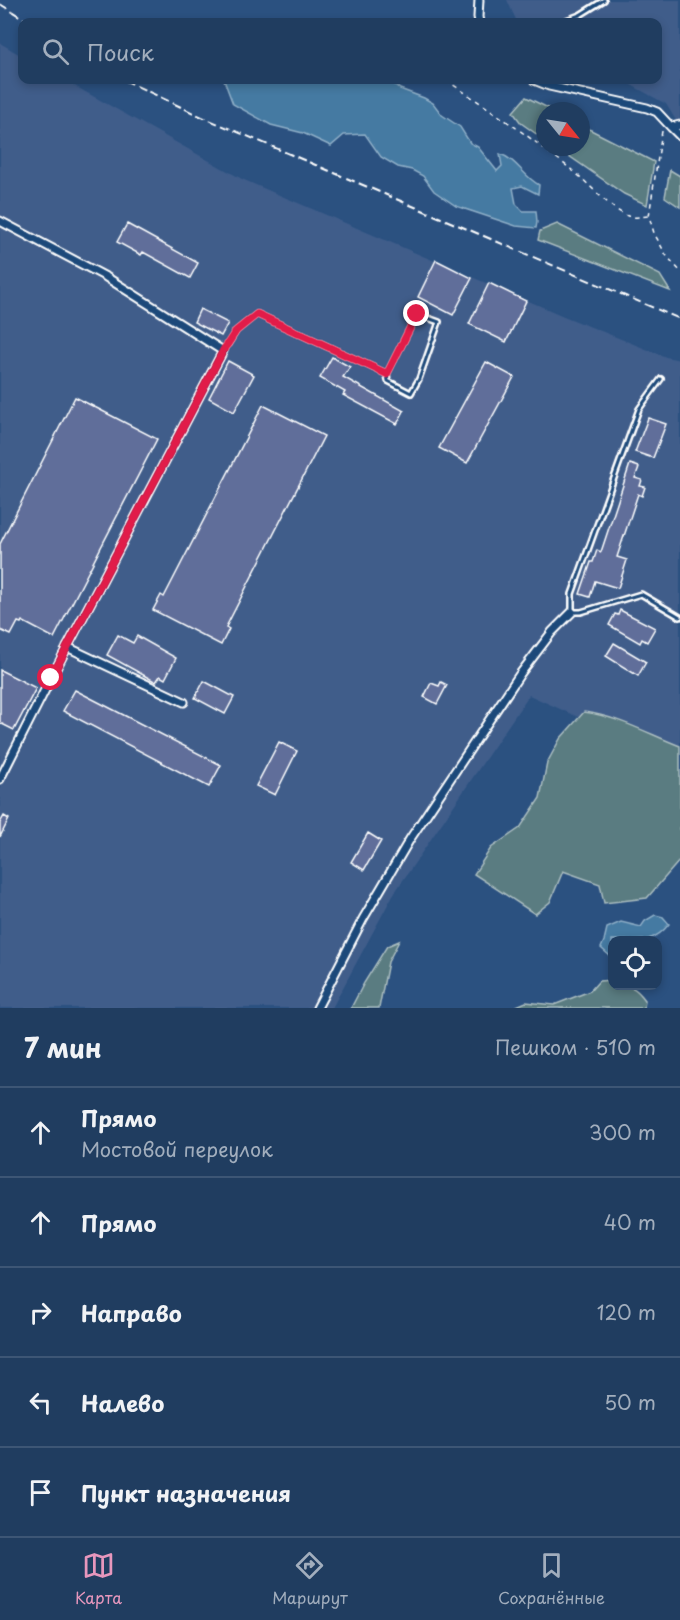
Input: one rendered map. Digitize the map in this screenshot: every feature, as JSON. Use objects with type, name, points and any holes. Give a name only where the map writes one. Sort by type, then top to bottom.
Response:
[{"type":"street","points":[[478,18],[479,0]]},
{"type":"street","points":[[544,84],[647,108],[657,112],[680,136]]},
{"type":"street","points":[[671,127],[680,125]]},
{"type":"street","points":[[0,221],[106,277],[223,351],[0,779]]},
{"type":"street","points":[[317,1008],[363,919],[410,839],[520,674],[552,632],[572,612]]},
{"type":"street","points":[[67,647],[184,702]]},
{"type":"lane","points":[[572,18],[604,0]]},
{"type":"lane","points":[[223,351],[236,331],[257,314],[387,374]]},
{"type":"lane","points":[[417,314],[439,322],[419,379],[411,393],[388,381],[387,374],[417,314]]},
{"type":"lane","points":[[661,379],[639,409],[572,594],[572,612],[581,612],[641,594],[680,618]]},
{"type":"path","points":[[452,84],[502,116],[539,144],[579,175],[614,207],[631,217],[649,216]]},
{"type":"path","points":[[664,118],[649,216],[654,233],[666,255],[680,272]]},
{"type":"shaded area","points":[[507,0],[680,0],[680,127],[666,104],[629,84],[662,84],[662,18],[515,18]]},
{"type":"shaded area","points":[[0,43],[18,54],[18,84],[71,84],[242,179],[566,317],[666,357],[680,360],[680,763],[529,695],[393,895],[332,1008],[0,1008]]},
{"type":"shaded area","points":[[226,84],[394,84],[400,89],[433,103],[442,115],[460,127],[470,143],[478,147],[497,171],[502,166],[500,154],[506,156],[539,185],[538,194],[522,186],[513,188],[516,204],[523,211],[536,211],[536,228],[516,226],[456,206],[434,191],[423,176],[412,170],[398,167],[381,157],[365,134],[344,135],[331,146],[303,133],[271,125],[233,104]]},
{"type":"shaded area","points":[[655,915],[663,917],[669,924],[655,936],[608,936],[608,954],[601,948],[607,928],[621,922],[641,927],[645,921]]},
{"type":"green space","points":[[526,97],[536,102],[536,134],[521,123],[513,112]]},
{"type":"green space","points":[[590,130],[654,162],[647,205],[624,194],[569,156],[590,156]]},
{"type":"green space","points":[[670,170],[680,176],[680,207],[665,197]]},
{"type":"green space","points":[[557,224],[660,275],[670,291],[538,240],[540,231]]},
{"type":"green space","points":[[584,712],[621,721],[680,746],[680,860],[647,898],[604,903],[600,884],[563,871],[550,902],[535,914],[474,874],[491,848],[520,828],[540,798],[547,763],[560,739]]},
{"type":"green space","points":[[399,941],[388,962],[379,1008],[351,1008],[387,946]]},
{"type":"green space","points":[[608,980],[608,990],[636,990],[645,1000],[644,1008],[512,1008],[526,1002],[554,1005],[590,991],[599,981]]},
{"type":"building","points":[[127,224],[198,263],[190,278],[143,252],[141,255],[117,242]]},
{"type":"building","points":[[436,260],[472,278],[453,315],[418,297]]},
{"type":"building","points":[[489,283],[526,301],[506,342],[469,324]]},
{"type":"building","points":[[200,309],[228,323],[221,336],[194,322]]},
{"type":"building","points":[[332,357],[350,367],[343,377],[404,411],[397,424],[343,395],[345,392],[320,378]]},
{"type":"building","points":[[228,361],[254,375],[234,412],[209,398]]},
{"type":"building","points":[[486,362],[514,377],[467,463],[439,448]]},
{"type":"building","points":[[75,397],[157,439],[54,638],[22,621],[18,622],[11,635],[0,630],[0,544]]},
{"type":"building","points":[[263,405],[324,436],[226,627],[229,629],[221,645],[153,610],[161,595],[164,597]]},
{"type":"building","points":[[648,418],[666,424],[653,458],[635,452]]},
{"type":"building","points":[[630,464],[639,467],[635,478],[642,480],[640,486],[645,487],[642,496],[638,494],[617,557],[627,560],[618,588],[595,581],[590,597],[580,594],[597,550],[601,552]]},
{"type":"building","points":[[620,610],[655,628],[647,642],[642,639],[640,643],[609,625]]},
{"type":"building","points":[[118,635],[133,643],[137,636],[176,658],[165,679],[160,676],[156,682],[107,655]]},
{"type":"building","points":[[614,643],[646,662],[638,676],[606,656]]},
{"type":"building","points":[[0,670],[36,688],[14,730],[0,723]]},
{"type":"building","points":[[204,681],[234,697],[225,714],[195,698]]},
{"type":"building","points":[[441,682],[447,685],[437,704],[424,697],[431,683],[439,686]]},
{"type":"building","points":[[75,690],[221,765],[209,787],[63,711]]},
{"type":"building","points":[[279,742],[297,751],[275,795],[256,786]]},
{"type":"building","points":[[4,816],[9,819],[0,837],[0,823]]},
{"type":"building","points":[[368,833],[381,841],[364,870],[351,862]]},
{"type":"railway","points":[[0,4],[23,18]]},
{"type":"railway","points":[[132,84],[202,117],[680,319]]},
{"type":"route","points":[[51,678],[223,351],[236,331],[257,314],[387,374],[417,314]]}]
